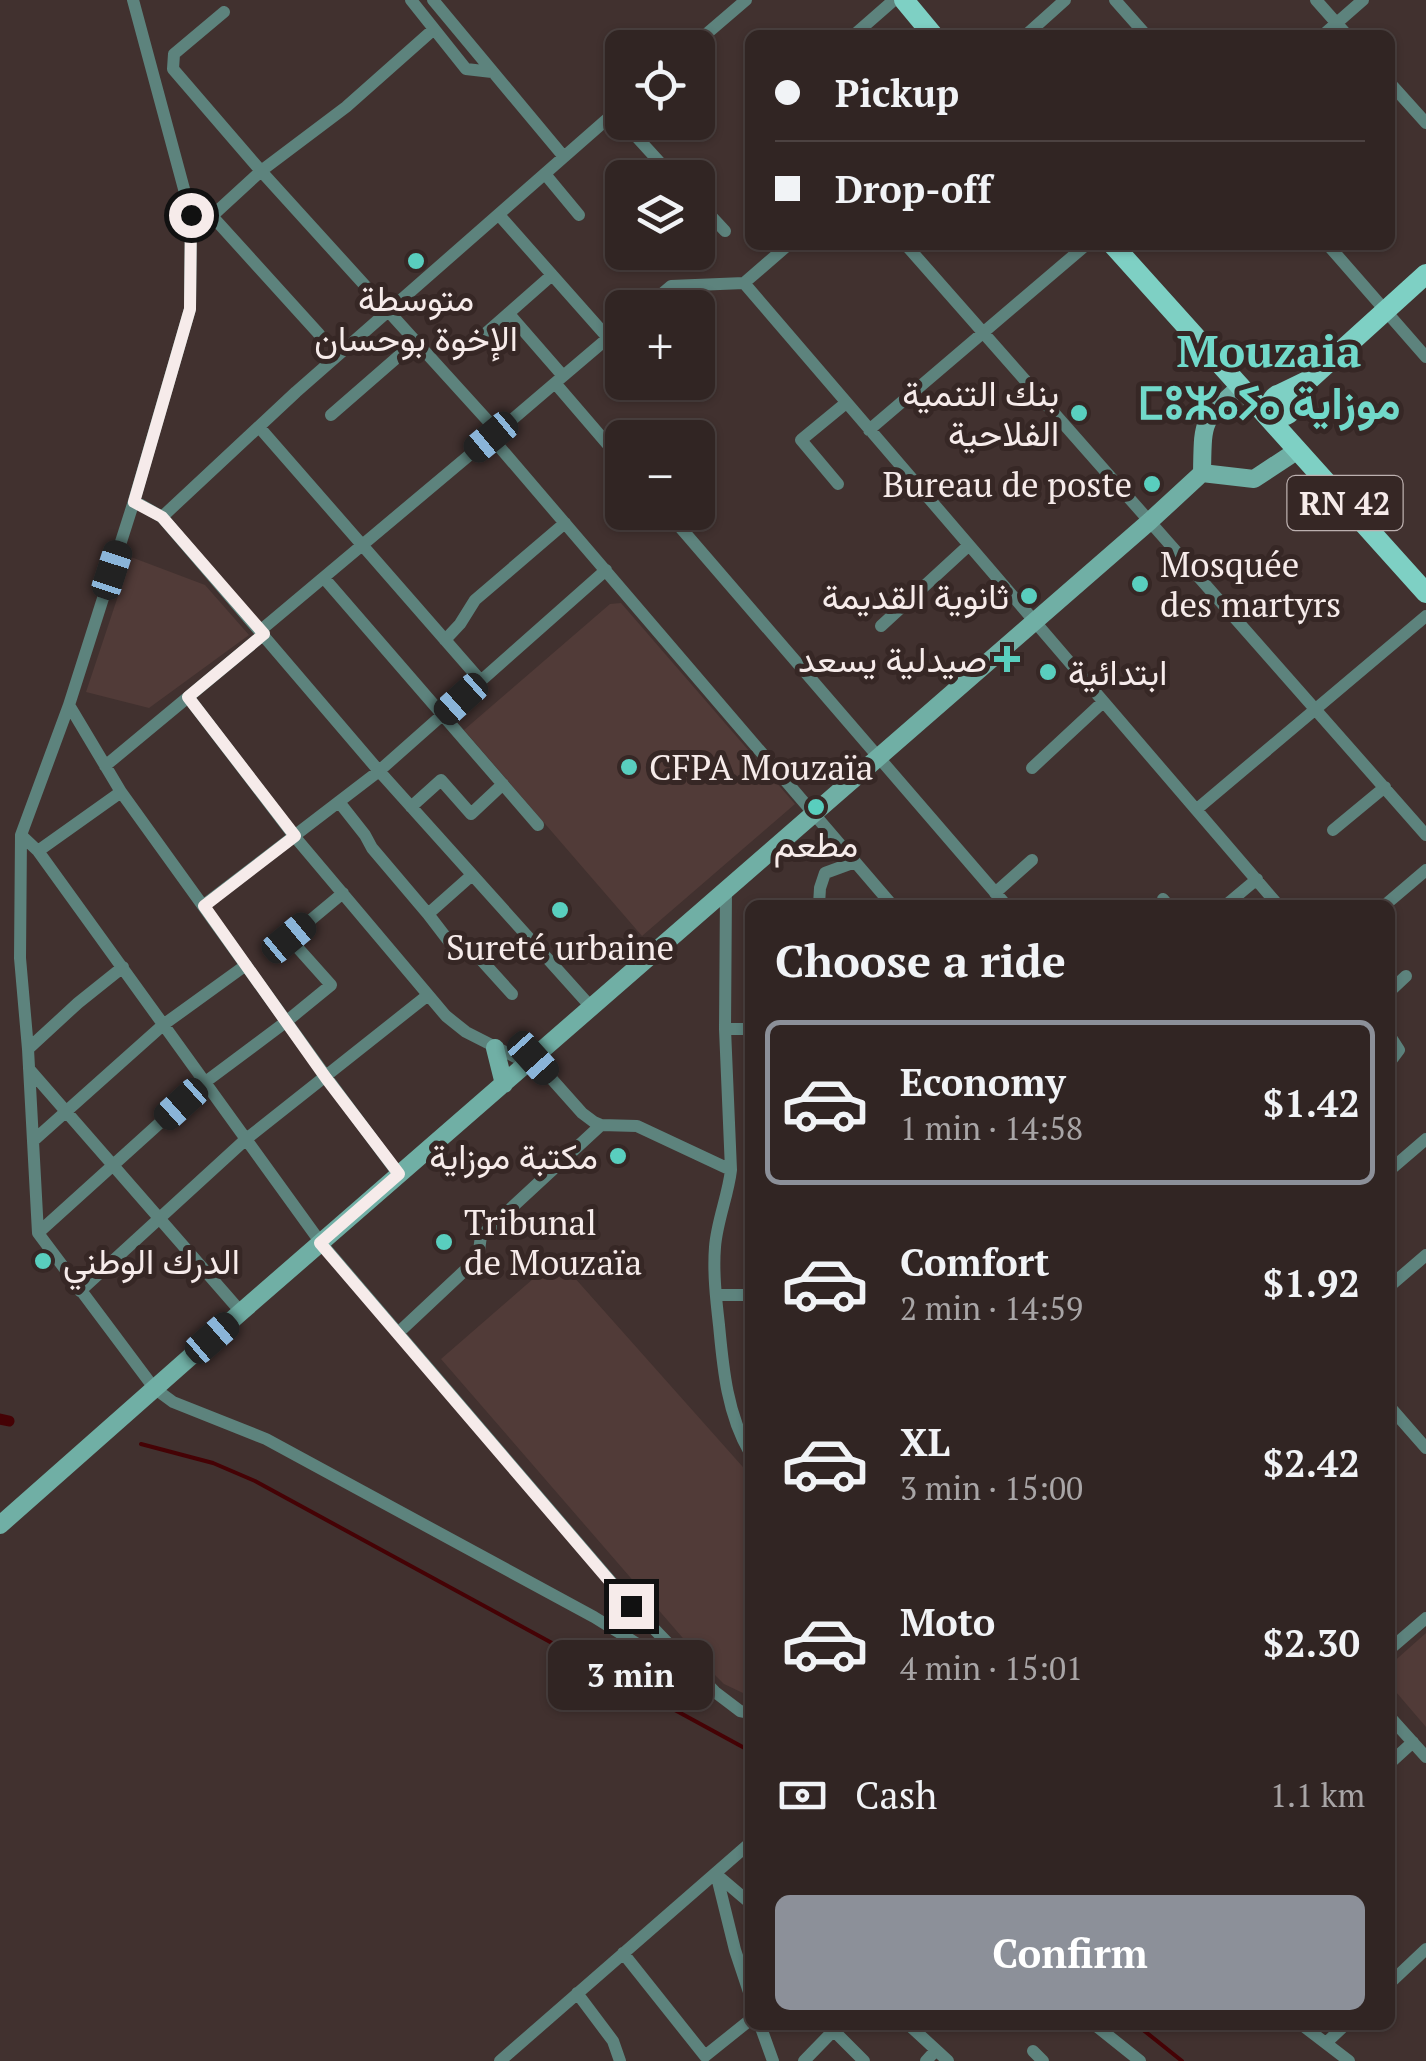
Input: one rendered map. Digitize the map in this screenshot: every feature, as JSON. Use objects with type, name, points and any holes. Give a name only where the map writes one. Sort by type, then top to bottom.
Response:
[{"type":"main road","points":[[904,0],[929,30]]},
{"type":"main road","points":[[1118,250],[1241,386],[1284,404]]},
{"type":"main road","points":[[1284,404],[1426,274]]},
{"type":"main road","points":[[0,1526],[1150,521],[1202,473],[1206,421],[1241,386],[1278,389],[1298,450],[1254,480],[1202,473]]},
{"type":"main road","name":"RN 42","points":[[1284,404],[1298,450],[1426,593]]},
{"type":"main road","points":[[496,1048],[504,1084]]},
{"type":"street","points":[[133,0],[191,215],[190,309],[69,706],[20,834],[20,958],[38,1233],[154,1388],[174,1402],[266,1439],[594,1616],[745,1712]]},
{"type":"street","points":[[411,0],[466,69],[492,72]]},
{"type":"street","points":[[711,30],[746,0]]},
{"type":"street","points":[[860,30],[894,0]]},
{"type":"street","points":[[1032,30],[1065,0]]},
{"type":"street","points":[[1116,0],[1142,30]]},
{"type":"street","points":[[1316,0],[1343,30]]},
{"type":"street","points":[[1329,30],[1364,0]]},
{"type":"street","points":[[441,3],[492,72],[564,157]]},
{"type":"street","points":[[224,12],[174,54],[173,69],[260,171],[416,341],[888,900]]},
{"type":"street","points":[[319,334],[212,216],[260,171],[346,108],[434,29]]},
{"type":"street","points":[[1395,89],[1426,123]]},
{"type":"street","points":[[162,517],[564,157],[605,128]]},
{"type":"street","points":[[642,140],[659,160]]},
{"type":"street","points":[[545,174],[579,215]]},
{"type":"street","points":[[499,215],[605,335]]},
{"type":"street","points":[[715,221],[724,231]]},
{"type":"street","points":[[666,290],[671,286],[744,283],[782,250]]},
{"type":"street","points":[[910,250],[1426,835]]},
{"type":"street","points":[[869,430],[1080,250]]},
{"type":"street","points":[[1332,250],[1426,357]]},
{"type":"street","points":[[470,348],[552,275]]},
{"type":"street","points":[[744,283],[1274,900]]},
{"type":"street","points":[[509,314],[605,439]]},
{"type":"street","points":[[330,415],[416,341]]},
{"type":"street","points":[[105,766],[605,341]]},
{"type":"street","points":[[838,484],[801,440],[846,402]]},
{"type":"street","points":[[259,427],[481,682]]},
{"type":"street","points":[[134,502],[162,517],[379,771],[591,1007]]},
{"type":"street","points":[[445,640],[475,600],[566,523]]},
{"type":"street","points":[[682,530],[1001,900]]},
{"type":"street","points":[[881,626],[968,546]]},
{"type":"street","points":[[204,906],[379,771],[606,570]]},
{"type":"street","points":[[324,578],[538,825]]},
{"type":"street","points":[[1197,809],[1426,616]]},
{"type":"street","points":[[188,697],[295,836],[458,1027],[530,1061],[588,1118],[601,1125],[637,1126],[731,1170]]},
{"type":"street","points":[[1032,768],[1103,702]]},
{"type":"street","points":[[69,706],[121,792],[399,1174]]},
{"type":"street","points":[[411,806],[441,780],[471,814],[502,784]]},
{"type":"street","points":[[1333,830],[1385,788]]},
{"type":"street","points":[[38,850],[121,792]]},
{"type":"street","points":[[339,802],[451,944],[474,952],[512,994]]},
{"type":"street","points":[[20,834],[38,850],[320,1243],[631,1606],[715,1692]]},
{"type":"street","points":[[995,893],[1032,860]]},
{"type":"street","points":[[819,900],[826,873],[856,862]]},
{"type":"street","points":[[1390,900],[1426,870]]},
{"type":"street","points":[[428,914],[472,875]]},
{"type":"street","points":[[1232,900],[1256,880]]},
{"type":"street","points":[[726,890],[731,1170],[716,1235],[714,1268],[727,1388],[745,1442]]},
{"type":"street","points":[[38,1233],[204,1083],[330,985],[289,938],[342,893]]},
{"type":"street","points":[[33,1141],[163,1024],[246,965]]},
{"type":"street","points":[[28,1049],[123,967]]},
{"type":"street","points":[[1395,986],[1406,976]]},
{"type":"street","points":[[80,1291],[246,1140],[428,995]]},
{"type":"street","points":[[726,1029],[745,1028]]},
{"type":"street","points":[[29,1069],[242,1312]]},
{"type":"street","points":[[398,1334],[478,1258],[480,1236],[601,1125]]},
{"type":"street","points":[[1395,1166],[1426,1139]]},
{"type":"street","points":[[1395,1282],[1426,1254]]},
{"type":"street","points":[[716,1295],[745,1295]]},
{"type":"street","points":[[1395,1413],[1426,1448]]},
{"type":"street","points":[[1395,1645],[1426,1618]]},
{"type":"street","points":[[1395,1723],[1426,1757]]},
{"type":"street","points":[[1395,1757],[1412,1742]]},
{"type":"street","points":[[500,2061],[745,1847]]},
{"type":"street","points":[[716,1873],[745,1898]]},
{"type":"street","points":[[716,1873],[745,1980]]},
{"type":"street","points":[[735,1950],[745,1954]]},
{"type":"street","points":[[1395,1978],[1426,1950]]},
{"type":"street","points":[[623,1954],[705,2056],[745,2024]]},
{"type":"street","points":[[578,1994],[614,2041],[620,2061]]},
{"type":"street","points":[[762,2030],[772,2061]]},
{"type":"street","points":[[804,2061],[830,2030]]},
{"type":"street","points":[[835,2030],[855,2058]]},
{"type":"street","points":[[914,2030],[948,2061]]},
{"type":"street","points":[[1101,2030],[1140,2061]]},
{"type":"street","points":[[1309,2030],[1349,2061]]},
{"type":"street","points":[[1326,2043],[1340,2030]]},
{"type":"street","points":[[926,2061],[936,2050]]},
{"type":"shaded area","points":[[131,557],[205,585],[249,635],[149,708],[86,692]]},
{"type":"shaded area","name":"CFPA Mouzaïa","points":[[621,603],[795,804],[642,936],[464,730],[610,604]]},
{"type":"shaded area","points":[[557,1258],[745,1469],[745,1693],[724,1684],[714,1674],[441,1359]]},
{"type":"shaded area","points":[[1426,1633],[1426,1727],[1395,1691],[1395,1661]]},
{"type":"waterway","points":[[0,1419],[9,1421]]},
{"type":"waterway","points":[[141,1444],[213,1463],[255,1481],[745,1748]]},
{"type":"waterway","points":[[1143,2030],[1182,2061]]},
{"type":"place","name":"متوسطة الإخوة بوحسان","points":[[416,261]]},
{"type":"place","name":"بنك التنمية الفلاحية","points":[[1079,413]]},
{"type":"place","name":"Bureau de poste","points":[[1152,484]]},
{"type":"place","name":"Mosquée des martyrs","points":[[1140,584]]},
{"type":"place","name":"ثانوية القديمة","points":[[1029,596]]},
{"type":"place","name":"صيدلية يسعد","points":[[1007,659]]},
{"type":"place","name":"ابتدائية","points":[[1048,672]]},
{"type":"place","name":"CFPA Mouzaïa","points":[[629,767]]},
{"type":"place","name":"مطعم","points":[[816,807]]},
{"type":"place","name":"Sureté urbaine","points":[[560,910]]},
{"type":"place","name":"مكتبة موزاية","points":[[618,1156]]},
{"type":"place","name":"Tribunal de Mouzaïa","points":[[444,1242]]},
{"type":"place","name":"الدرك الوطني","points":[[43,1261]]},
{"type":"district","name":"Mouzaia ⵎⵓⵣⴰⵢⴰ موزاية","points":[[1269,376]]},
{"type":"route","points":[[191,215],[190,309],[134,502],[162,517],[264,634],[188,697],[295,836],[204,906],[399,1174],[320,1243],[631,1606]]}]
